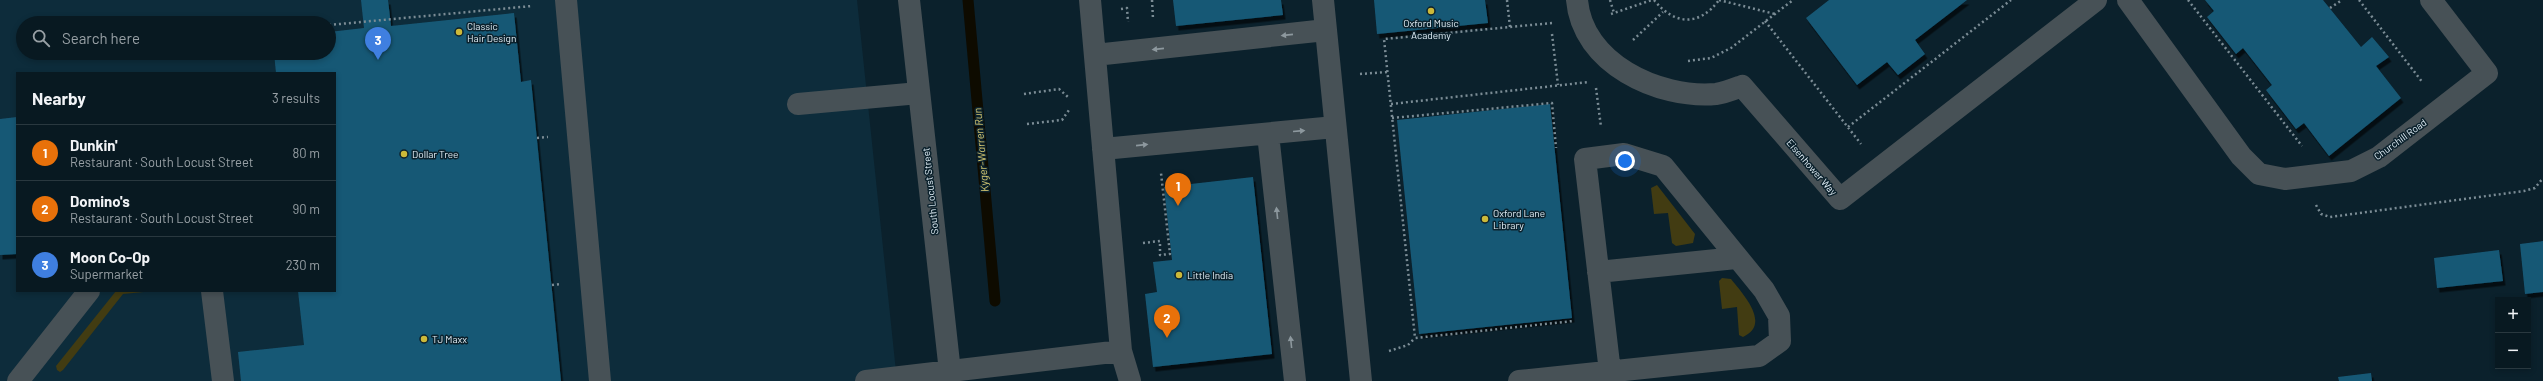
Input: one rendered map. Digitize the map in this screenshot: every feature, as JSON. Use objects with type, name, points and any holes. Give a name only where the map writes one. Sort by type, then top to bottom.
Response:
[{"type":"street","points":[[566,0],[600,381]]},
{"type":"street","name":"South Locust Street","points":[[909,0],[950,376]]},
{"type":"street","points":[[1323,0],[1361,381]]},
{"type":"street","name":"Eisenhower Way","points":[[1576,0],[1580,20],[1592,44],[1613,64],[1642,81],[1677,91],[1716,94],[1742,86],[1840,199],[2096,0]]},
{"type":"street","name":"Churchill Road","points":[[2128,0],[2241,156],[2259,174],[2285,180],[2351,171],[2379,157],[2487,73],[2431,0]]},
{"type":"street","points":[[1091,6],[1121,351],[1130,381]]},
{"type":"street","points":[[1095,56],[1326,30]]},
{"type":"street","points":[[798,104],[919,93]]},
{"type":"street","points":[[1103,149],[1335,127]]},
{"type":"street","points":[[1268,134],[1295,381]]},
{"type":"street","points":[[1518,381],[1610,372],[1759,356],[1780,341],[1779,316],[1764,290],[1736,258],[1664,166],[1624,154],[1585,159],[1610,372]]},
{"type":"street","points":[[1598,272],[1736,258]]},
{"type":"street","points":[[18,381],[88,292]]},
{"type":"street","points":[[212,292],[223,381]]},
{"type":"street","points":[[866,381],[950,376],[1121,351]]},
{"type":"path","points":[[1152,0],[1154,21]]},
{"type":"path","points":[[1507,0],[1510,27]]},
{"type":"path","points":[[1610,0],[1614,13]]},
{"type":"path","points":[[1606,16],[1653,0],[1663,12],[1674,18],[1687,20],[1700,17],[1711,10],[1719,0],[1775,14]]},
{"type":"path","points":[[1680,60],[1711,58],[1731,48],[1793,0]]},
{"type":"path","points":[[1848,127],[2011,0]]},
{"type":"path","points":[[2188,0],[2304,148]]},
{"type":"path","points":[[2330,8],[2342,0]]},
{"type":"path","points":[[2359,0],[2442,108]]},
{"type":"path","points":[[336,24],[532,6]]},
{"type":"path","points":[[1091,6],[1127,8],[1128,24]]},
{"type":"path","points":[[1628,45],[1663,12]]},
{"type":"path","points":[[1765,21],[1880,169]]},
{"type":"path","points":[[1551,23],[1558,86]]},
{"type":"path","points":[[1415,338],[1384,38],[1556,23]]},
{"type":"path","points":[[1633,40],[1638,43]]},
{"type":"path","points":[[1353,75],[1387,72]]},
{"type":"path","points":[[1391,104],[1595,82],[1605,156]]},
{"type":"path","points":[[1024,94],[1059,89],[1070,98]]},
{"type":"path","points":[[1392,118],[1552,103],[1557,150]]},
{"type":"path","points":[[1027,124],[1062,120],[1071,109]]},
{"type":"path","points":[[1143,243],[1160,241],[1160,255],[1170,254],[1160,170]]},
{"type":"path","points":[[2316,202],[2321,214],[2330,216],[2524,191],[2535,188],[2543,178]]},
{"type":"path","points":[[1386,352],[1408,345],[1415,338],[1574,321],[1573,314]]},
{"type":"shaded area","points":[[0,0],[857,0],[897,381],[0,381]]},
{"type":"shaded area","points":[[1657,185],[1695,234],[1693,243],[1676,246],[1672,243],[1668,213],[1654,214],[1651,188]]},
{"type":"shaded area","points":[[1722,278],[1731,279],[1742,292],[1752,308],[1755,317],[1755,324],[1751,331],[1743,337],[1739,335],[1737,307],[1722,309],[1719,281]]},
{"type":"shaded area","points":[[115,292],[144,292],[123,294],[63,370],[60,372],[57,370],[56,366]]},
{"type":"building","points":[[361,0],[388,0],[391,26],[514,13],[521,82],[531,80],[561,381],[241,381],[238,352],[304,345],[298,292],[336,292],[336,72],[276,72],[275,60],[336,60],[336,31],[364,28]]},
{"type":"building","points":[[1173,0],[1281,0],[1283,15],[1176,26]]},
{"type":"building","name":"Oxford Music Academy","points":[[1374,0],[1485,0],[1488,23],[1377,34]]},
{"type":"building","points":[[1829,0],[1967,0],[1915,40],[1925,54],[1898,75],[1887,62],[1857,85],[1806,18]]},
{"type":"building","points":[[2205,0],[2323,0],[2361,47],[2372,37],[2389,57],[2376,66],[2401,98],[2329,156],[2304,123],[2296,129],[2266,90],[2272,85],[2243,48],[2236,54],[2207,17],[2214,11]]},
{"type":"building","name":"Oxford Lane Library","points":[[1550,104],[1572,318],[1419,334],[1397,120]]},
{"type":"building","points":[[16,117],[16,254],[0,255],[0,119]]},
{"type":"building","points":[[1253,177],[1272,354],[1153,367],[1145,294],[1157,292],[1153,262],[1172,260],[1164,187]]},
{"type":"building","points":[[2543,241],[2543,292],[2525,294],[2520,244]]},
{"type":"building","points":[[2499,250],[2503,281],[2437,288],[2434,258]]},
{"type":"building","points":[[2371,373],[2372,381],[2339,381],[2338,377]]},
{"type":"waterway","name":"Kyger-Warren Run","points":[[968,0],[995,301]]},
{"type":"place","name":"Oxford Music Academy","points":[[1431,11]]},
{"type":"place","name":"Classic Hair Design","points":[[459,32]]},
{"type":"place","name":"Moon Co-Op","points":[[378,60]]},
{"type":"place","name":"Dollar Tree","points":[[404,154]]},
{"type":"place","name":"Dunkin'","points":[[1178,206]]},
{"type":"place","name":"Oxford Lane Library","points":[[1485,219]]},
{"type":"place","name":"Little India","points":[[1179,275]]},
{"type":"place","name":"Domino's","points":[[1167,338]]},
{"type":"place","name":"TJ Maxx","points":[[424,339]]}]
